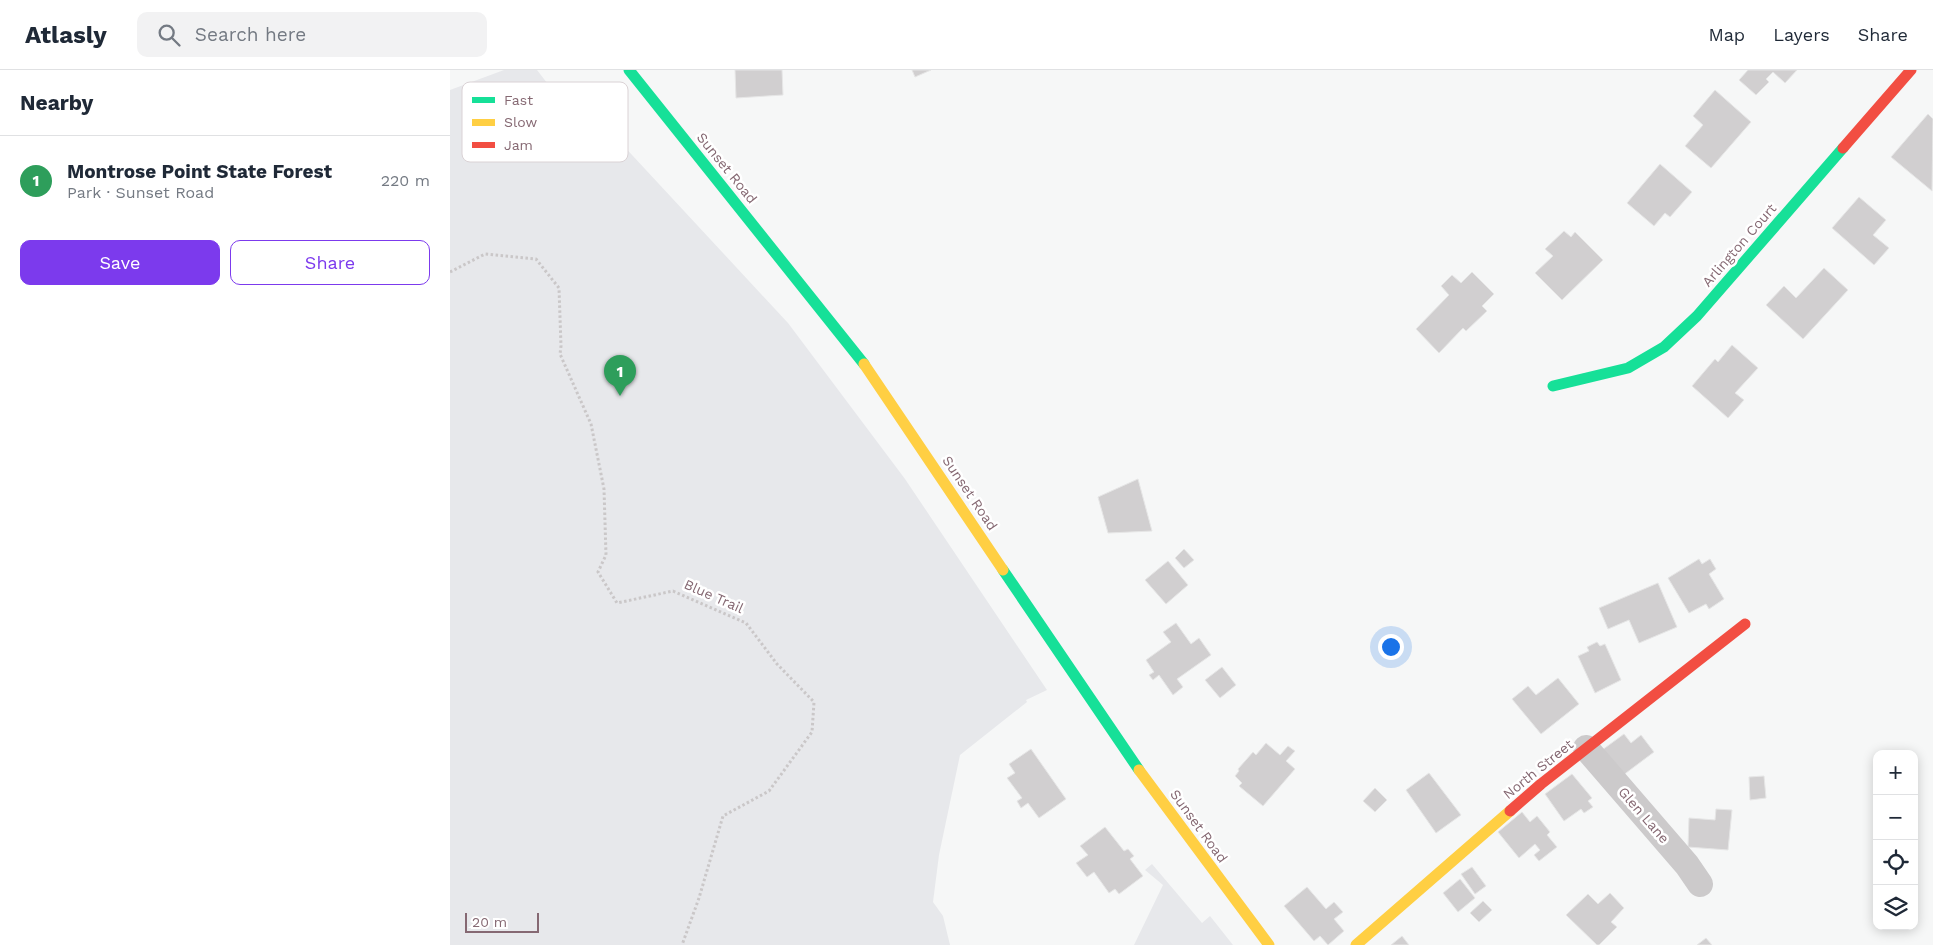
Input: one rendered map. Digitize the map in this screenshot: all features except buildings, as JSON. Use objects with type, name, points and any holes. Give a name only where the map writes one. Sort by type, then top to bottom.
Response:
[{"type":"street","name":"Sunset Road","points":[[629,70],[871,373],[1120,744],[1269,945]]},
{"type":"street","name":"Arlington Court","points":[[1552,386],[1628,368],[1664,348],[1697,316],[1910,70]]},
{"type":"street","name":"North Street","points":[[1356,945],[1541,784],[1745,624]]},
{"type":"street","name":"Glen Lane","points":[[1586,748],[1687,865],[1700,884]]},
{"type":"path","name":"Blue Trail","points":[[450,272],[486,254],[536,259],[559,288],[560,354],[591,424],[604,489],[606,555],[598,572],[617,603],[673,591],[746,623],[777,664],[814,702],[812,732],[769,791],[723,816],[699,898],[682,945]]},
{"type":"shaded area","points":[[504,70],[537,70],[546,82],[472,82]]},
{"type":"shaded area","points":[[462,86],[462,162],[628,162],[628,151],[788,323],[905,479],[1047,690],[1026,700],[1027,702],[960,755],[939,855],[933,902],[943,916],[950,945],[450,945],[450,90]]},
{"type":"shaded area","points":[[1152,864],[1202,923],[1210,916],[1233,945],[1134,945],[1163,885],[1145,870]]},
{"type":"traffic: fast","points":[[629,70],[864,364]]},
{"type":"traffic: fast","points":[[1553,386],[1628,368],[1664,347],[1697,316],[1843,148]]},
{"type":"traffic: fast","points":[[1003,570],[1139,770]]},
{"type":"traffic: slow","points":[[864,364],[1003,570]]},
{"type":"traffic: slow","points":[[1139,770],[1269,945]]},
{"type":"traffic: slow","points":[[1356,945],[1510,811]]},
{"type":"traffic: jam","points":[[1843,148],[1911,70]]},
{"type":"traffic: jam","points":[[1510,811],[1541,784],[1745,624]]},
{"type":"place","name":"Montrose Point State Forest","points":[[620,396]]}]
